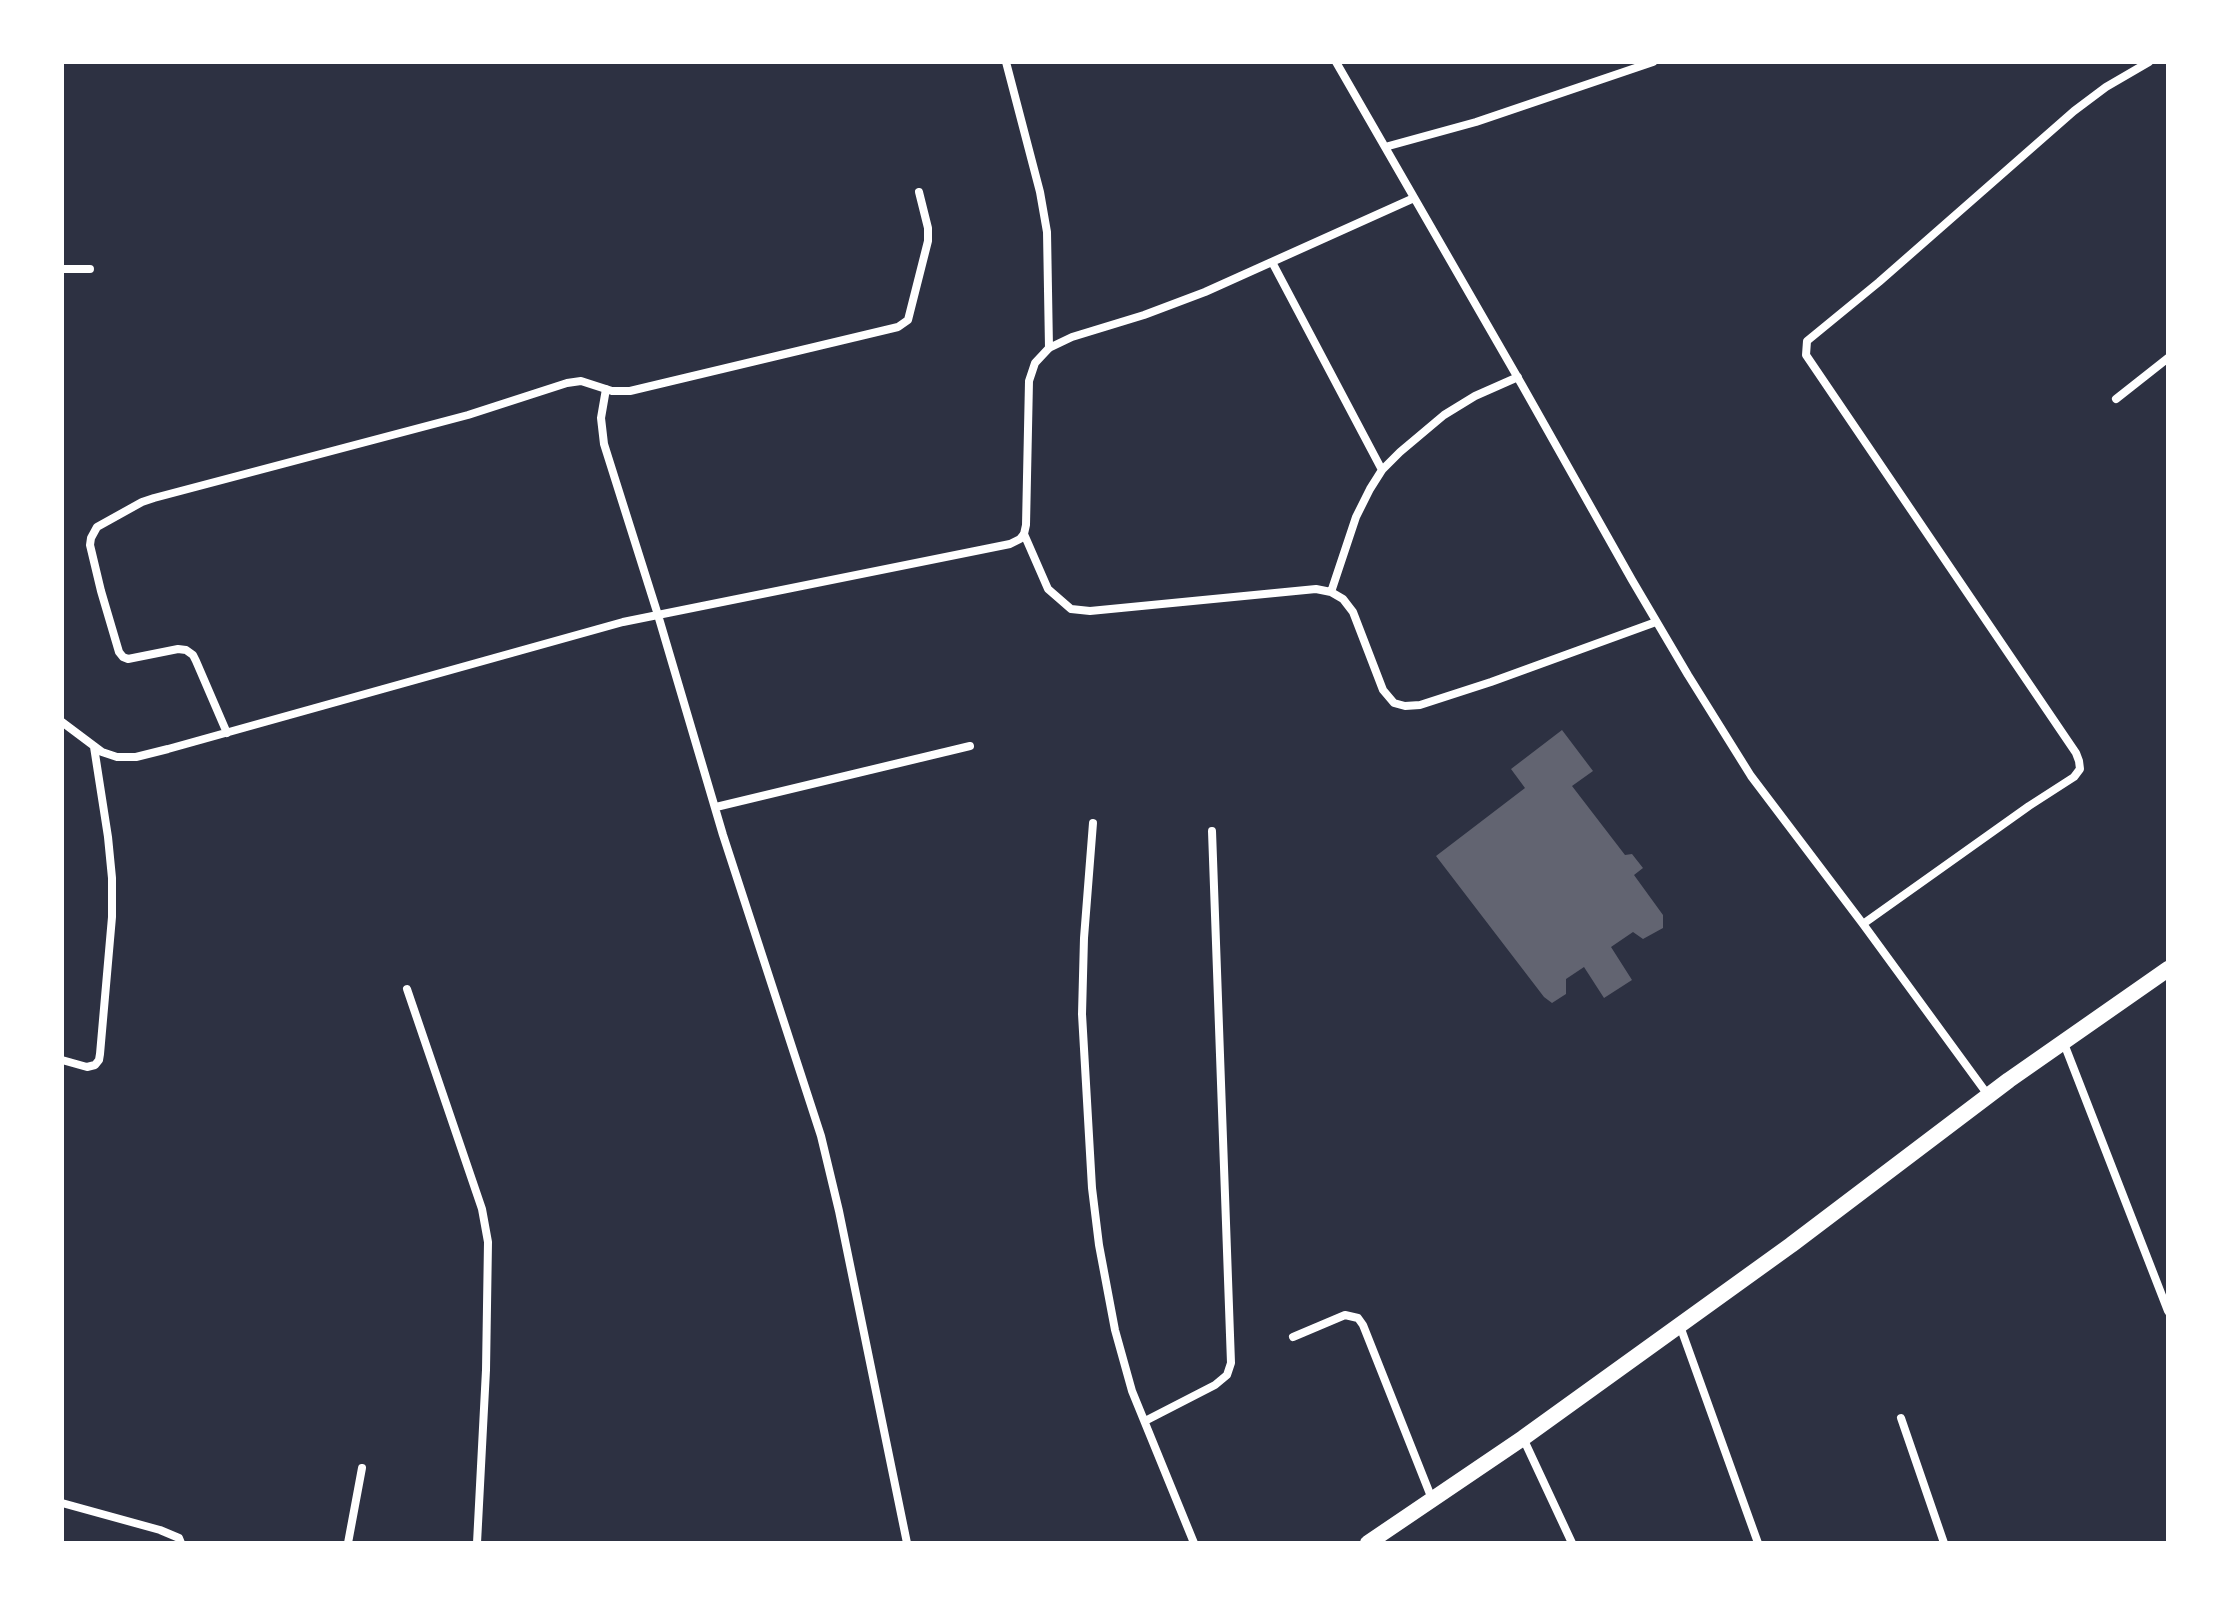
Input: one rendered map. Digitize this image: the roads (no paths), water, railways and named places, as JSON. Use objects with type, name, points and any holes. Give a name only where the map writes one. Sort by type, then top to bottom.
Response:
[{"type":"main road","points":[[1368,1543],[1523,1438],[1791,1245],[1988,1095],[2168,969]]},
{"type":"street","points":[[1006,62],[1040,192],[1047,232],[1049,348]]},
{"type":"street","points":[[1336,62],[1656,622],[1751,776],[1988,1095]]},
{"type":"street","points":[[1385,147],[1476,122],[1653,62]]},
{"type":"street","points":[[1863,924],[2074,777],[2080,769],[2076,753],[1806,355],[1807,341],[2074,111],[2106,87],[2149,62]]},
{"type":"street","points":[[227,733],[193,655],[178,649],[128,659],[119,652],[90,545],[97,527],[154,498],[468,415],[567,383],[581,381],[620,392],[630,391],[904,324],[910,313],[928,241],[919,192]]},
{"type":"street","points":[[62,722],[102,752],[127,758],[623,622],[1010,544],[1020,539],[1026,525],[1029,381],[1035,363],[1049,348],[1072,337],[1205,292],[1414,198]]},
{"type":"street","points":[[1272,262],[1382,470]]},
{"type":"street","points":[[62,269],[90,269]]},
{"type":"street","points":[[2116,399],[2168,358]]},
{"type":"street","points":[[1331,592],[1356,517],[1382,470],[1444,415],[1475,396],[1518,377]]},
{"type":"street","points":[[606,389],[601,418],[604,444],[821,1136],[907,1543]]},
{"type":"street","points":[[1024,534],[1048,589],[1071,609],[1090,611],[1316,589],[1331,592],[1343,599],[1353,612],[1383,690],[1394,703],[1405,706],[1420,705],[1491,682],[1656,622]]},
{"type":"street","points":[[716,807],[970,746]]},
{"type":"street","points":[[62,1060],[87,1067],[95,1065],[100,1054],[111,933],[112,878],[94,747]]},
{"type":"street","points":[[1093,823],[1082,1014],[1092,1188],[1099,1245],[1115,1330],[1132,1391],[1194,1543]]},
{"type":"street","points":[[1145,1421],[1215,1385],[1227,1375],[1231,1363],[1212,831]]},
{"type":"street","points":[[407,989],[482,1209],[488,1242],[486,1370],[477,1543]]},
{"type":"street","points":[[2063,1041],[2168,1311]]},
{"type":"street","points":[[1293,1337],[1345,1315],[1358,1318],[1432,1500]]},
{"type":"street","points":[[1680,1325],[1758,1543]]},
{"type":"street","points":[[1901,1418],[1944,1543]]},
{"type":"street","points":[[1523,1438],[1572,1543]]},
{"type":"street","points":[[348,1543],[362,1468]]},
{"type":"street","points":[[62,1503],[160,1530],[179,1538],[181,1543]]}]
